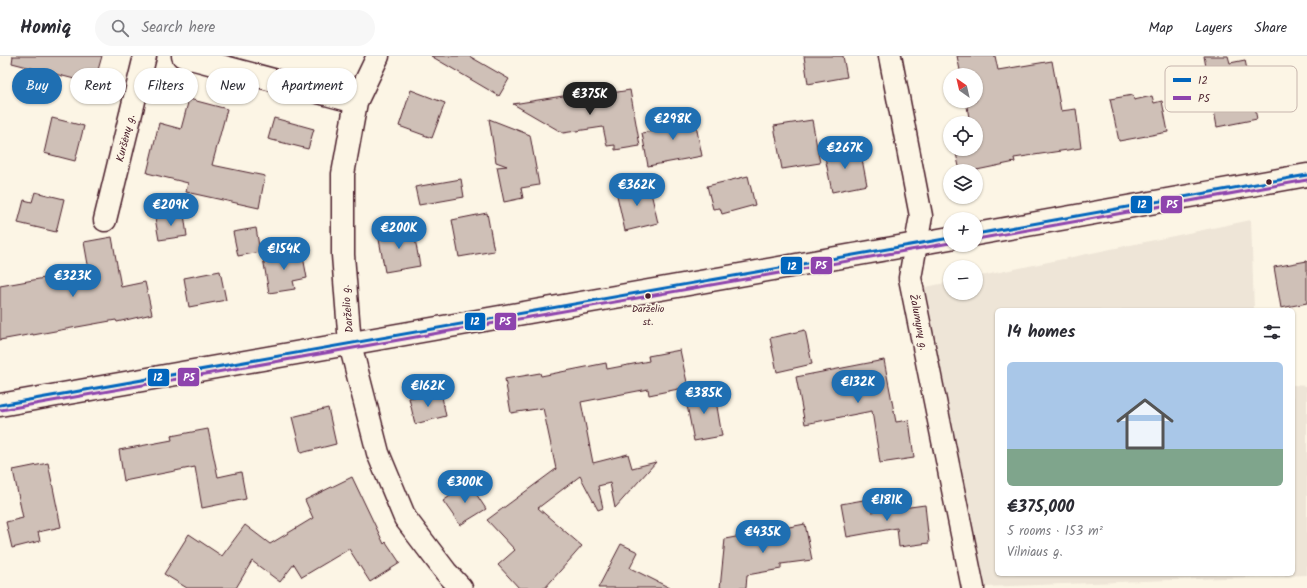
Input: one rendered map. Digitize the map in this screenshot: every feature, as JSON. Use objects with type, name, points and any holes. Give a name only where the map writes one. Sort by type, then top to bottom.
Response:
[{"type":"main road","name":"Kuršėnų g.","points":[[105,220],[145,56]]},
{"type":"main road","points":[[183,56],[267,78]]},
{"type":"main road","name":"Darželio g.","points":[[357,100],[378,56]]},
{"type":"main road","name":"Žalumynų g.","points":[[890,56],[921,216],[910,278],[973,588]]},
{"type":"main road","name":"Darželio g.","points":[[356,104],[343,174],[343,255],[350,344],[378,453],[405,518],[446,572],[461,588]]},
{"type":"main road","points":[[983,233],[1307,175]]},
{"type":"main road","points":[[0,405],[943,239]]},
{"type":"shaded area","points":[[1251,220],[1254,308],[995,308],[995,576],[1280,576],[985,587],[921,288],[943,283],[943,300],[983,300],[983,276]]},
{"type":"shaded area","points":[[1295,385],[1307,386],[1307,575],[1295,575]]},
{"type":"building","points":[[13,56],[102,56],[99,68],[70,68],[70,78],[62,76],[62,68],[32,68],[12,63]]},
{"type":"building","points":[[431,56],[469,56],[509,79],[499,96]]},
{"type":"building","points":[[804,56],[843,56],[847,77],[808,84]]},
{"type":"building","points":[[957,56],[995,56],[998,70],[1052,61],[1061,111],[1076,109],[1081,148],[1014,158],[1015,162],[983,169],[983,164],[958,164],[957,156],[983,156],[983,116],[969,116],[967,108],[983,108],[983,68],[960,68]]},
{"type":"building","points":[[1204,56],[1228,56],[1230,63],[1245,60],[1246,66],[1206,66]]},
{"type":"building","points":[[411,90],[445,103],[432,138],[399,126]]},
{"type":"building","points":[[630,90],[640,146],[615,150],[615,145],[607,146],[603,127],[563,133],[513,104],[569,95],[569,100]]},
{"type":"building","points":[[1133,95],[1134,100],[1152,96],[1154,103],[1162,101],[1168,132],[1119,141],[1110,99]]},
{"type":"building","points":[[198,101],[227,109],[212,165],[265,176],[259,208],[186,192],[188,183],[147,173],[159,123],[181,129],[188,104],[198,104]]},
{"type":"building","points":[[693,110],[702,156],[648,166],[642,133],[676,126],[674,114]]},
{"type":"building","points":[[1214,112],[1256,112],[1257,119],[1217,127]]},
{"type":"building","points":[[52,118],[84,126],[75,161],[44,153]]},
{"type":"building","points":[[274,118],[314,129],[308,149],[268,139]]},
{"type":"building","points":[[489,119],[530,135],[539,185],[521,188],[523,198],[504,202],[497,167],[507,166],[496,162]]},
{"type":"building","points":[[812,120],[820,163],[782,169],[774,126]]},
{"type":"building","points":[[845,148],[847,157],[861,154],[867,185],[832,192],[824,152]]},
{"type":"building","points":[[748,176],[755,205],[722,214],[720,208],[713,209],[707,186]]},
{"type":"building","points":[[461,179],[464,197],[419,205],[415,187]]},
{"type":"building","points":[[649,184],[658,223],[625,231],[616,191]]},
{"type":"building","points":[[35,192],[64,199],[56,232],[18,223],[24,200],[32,202]]},
{"type":"building","points":[[487,213],[494,251],[459,257],[452,220]]},
{"type":"building","points":[[184,214],[187,236],[159,240],[155,218]]},
{"type":"building","points":[[256,228],[260,252],[238,256],[233,232]]},
{"type":"building","points":[[413,228],[420,266],[385,272],[378,234]]},
{"type":"building","points":[[112,237],[121,287],[145,282],[152,314],[117,322],[116,320],[0,340],[0,286],[89,270],[84,242]]},
{"type":"building","points":[[302,251],[307,278],[293,281],[295,289],[269,293],[263,258]]},
{"type":"building","points":[[1307,261],[1307,303],[1281,308],[1274,267]]},
{"type":"building","points":[[220,271],[226,300],[189,307],[184,278]]},
{"type":"building","points":[[805,330],[812,364],[777,372],[770,338]]},
{"type":"building","points":[[680,350],[688,387],[649,395],[648,389],[581,402],[593,463],[628,454],[632,468],[656,462],[615,508],[610,483],[598,486],[603,508],[598,510],[580,476],[538,508],[582,546],[545,588],[519,588],[498,565],[515,550],[487,520],[556,469],[543,408],[511,413],[505,379],[540,373],[541,376],[606,363],[607,369],[649,361],[648,356]]},
{"type":"building","points":[[884,360],[896,422],[909,420],[914,458],[880,463],[872,411],[805,424],[796,377]]},
{"type":"building","points":[[714,389],[722,436],[694,441],[685,395]]},
{"type":"building","points":[[441,392],[446,416],[415,424],[409,398]]},
{"type":"building","points":[[328,408],[336,444],[301,453],[292,417]]},
{"type":"building","points":[[208,429],[218,477],[241,472],[246,499],[202,508],[195,467],[124,481],[119,450],[172,440],[171,436]]},
{"type":"building","points":[[48,463],[61,527],[38,532],[40,541],[12,548],[6,522],[23,518],[13,470]]},
{"type":"building","points":[[352,477],[384,544],[386,542],[400,563],[370,582],[349,549],[302,577],[294,564],[280,582],[252,561],[236,588],[187,588],[164,574],[189,534],[222,556],[245,525],[270,544],[313,518],[305,500]]},
{"type":"building","points":[[469,483],[486,509],[460,525],[443,501]]},
{"type":"building","points":[[869,499],[872,512],[925,505],[929,543],[899,547],[897,528],[847,537],[841,504]]},
{"type":"building","points":[[805,524],[812,560],[781,564],[781,569],[747,575],[746,588],[720,588],[725,539]]},
{"type":"building","points":[[621,544],[638,552],[630,568],[670,588],[598,588]]},
{"type":"transit line","name":"12","points":[[983,233],[1307,175]]},
{"type":"transit line","name":"P5","points":[[983,238],[1307,180]]},
{"type":"transit line","name":"12","points":[[0,405],[943,239]]},
{"type":"transit line","name":"P5","points":[[1,410],[943,244]]},
{"type":"place","name":"Darželio st.","points":[[648,296]]}]
